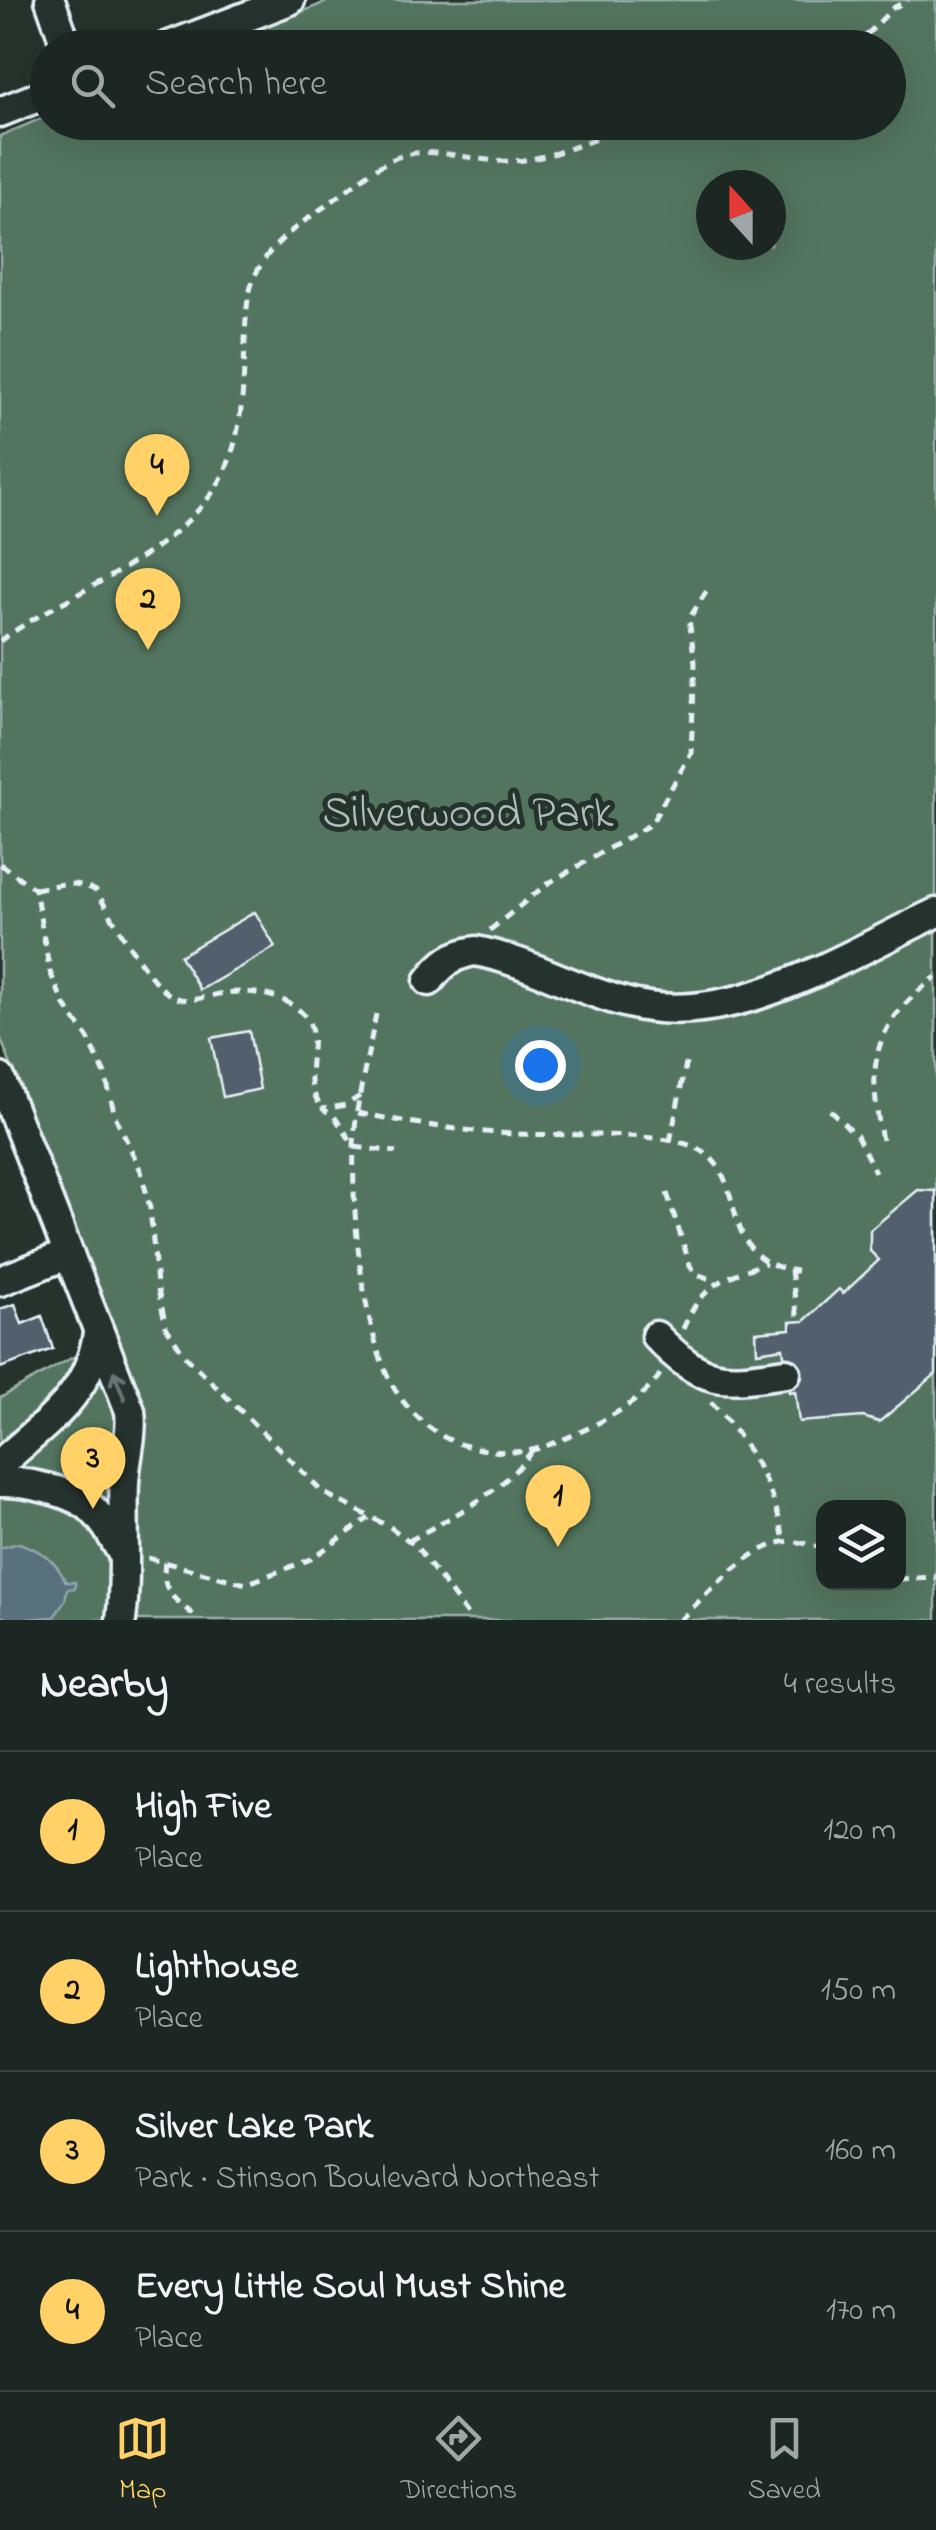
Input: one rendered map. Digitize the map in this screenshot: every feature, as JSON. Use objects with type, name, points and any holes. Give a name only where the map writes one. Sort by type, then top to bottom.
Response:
[{"type":"street","points":[[50,0],[61,30]]},
{"type":"street","points":[[211,30],[290,0]]},
{"type":"street","points":[[0,112],[30,100]]},
{"type":"street","points":[[429,982],[437,970],[460,953],[492,954],[624,1002],[656,1009],[698,1009],[757,995],[936,912]]},
{"type":"street","points":[[0,1078],[130,1411],[121,1620]]},
{"type":"street","points":[[0,1281],[68,1254]]},
{"type":"street","points":[[0,1464],[72,1398],[90,1367],[98,1332]]},
{"type":"street","points":[[666,1361],[713,1378],[731,1380],[786,1373]]},
{"type":"street","points":[[0,1482],[30,1484],[89,1506],[108,1528],[124,1557]]},
{"type":"path","points":[[872,30],[893,8],[908,0]]},
{"type":"path","points":[[0,641],[133,564],[208,499],[230,456],[242,411],[246,304],[259,267],[292,230],[402,156],[422,154],[511,162],[540,158],[592,140]]},
{"type":"path","points":[[460,953],[547,884],[651,824],[690,754],[695,663],[689,619],[708,589]]},
{"type":"path","points":[[0,864],[35,889],[50,972],[105,1074],[115,1116],[141,1171],[150,1208],[156,1284],[166,1327],[186,1357],[324,1493],[409,1540],[471,1620]]},
{"type":"path","points":[[35,889],[69,883],[84,884],[96,891],[156,984],[171,996],[187,1001],[224,993],[260,993],[286,1002],[306,1016],[314,1036],[308,1072],[312,1095],[334,1116],[354,1147]]},
{"type":"path","points":[[882,1140],[875,1103],[875,1065],[881,1037],[896,1013],[936,977]]},
{"type":"path","points":[[376,1014],[356,1112],[354,1204],[360,1261],[370,1315],[393,1386],[412,1412],[453,1442],[514,1453],[533,1449],[564,1438],[642,1396],[652,1388],[701,1295],[717,1282],[766,1263]]},
{"type":"path","points":[[670,1142],[686,1063]]},
{"type":"path","points":[[323,1108],[346,1104],[360,1096]]},
{"type":"path","points":[[830,1110],[857,1136],[875,1172]]},
{"type":"path","points":[[356,1112],[457,1131],[691,1146],[705,1154],[730,1188],[733,1210],[754,1254],[766,1263],[794,1270],[798,1322]]},
{"type":"path","points":[[354,1147],[396,1152]]},
{"type":"path","points":[[668,1193],[690,1266],[694,1272],[717,1282]]},
{"type":"path","points":[[700,1396],[713,1403],[755,1460],[779,1509],[784,1542]]},
{"type":"path","points":[[409,1540],[480,1500],[517,1472],[533,1449]]},
{"type":"path","points":[[124,1557],[166,1562],[246,1584],[311,1559],[369,1518]]},
{"type":"path","points":[[680,1620],[730,1573],[758,1554],[784,1542],[816,1547]]},
{"type":"path","points":[[166,1562],[163,1579],[172,1596],[200,1620]]},
{"type":"path","points":[[906,1579],[936,1577]]},
{"type":"green space","name":"Silverwood Park","points":[[331,0],[936,0],[936,1620],[0,1620],[0,1398],[116,1333],[0,1037],[0,136],[30,123],[30,140],[906,140],[906,30],[257,30]]},
{"type":"water","points":[[19,1543],[47,1557],[66,1582],[75,1582],[75,1588],[67,1589],[65,1601],[54,1617],[11,1620],[0,1616],[0,1548]]},
{"type":"building","points":[[255,912],[275,947],[200,990],[180,956]]},
{"type":"building","points":[[249,1031],[260,1089],[223,1097],[211,1038]]},
{"type":"building","points":[[918,1190],[936,1191],[936,1374],[879,1422],[863,1417],[799,1422],[795,1391],[789,1392],[783,1348],[757,1352],[756,1332],[790,1329],[790,1322],[804,1321],[839,1289],[843,1294],[879,1260],[870,1251],[870,1230]]},
{"type":"building","points":[[15,1304],[22,1324],[42,1316],[53,1349],[0,1368],[0,1309]]},
{"type":"place","name":"Every Little Soul Must Shine","points":[[157,516]]},
{"type":"place","name":"Lighthouse","points":[[148,650]]},
{"type":"place","name":"Silver Lake Park","points":[[93,1509]]},
{"type":"place","name":"High Five","points":[[558,1547]]}]
